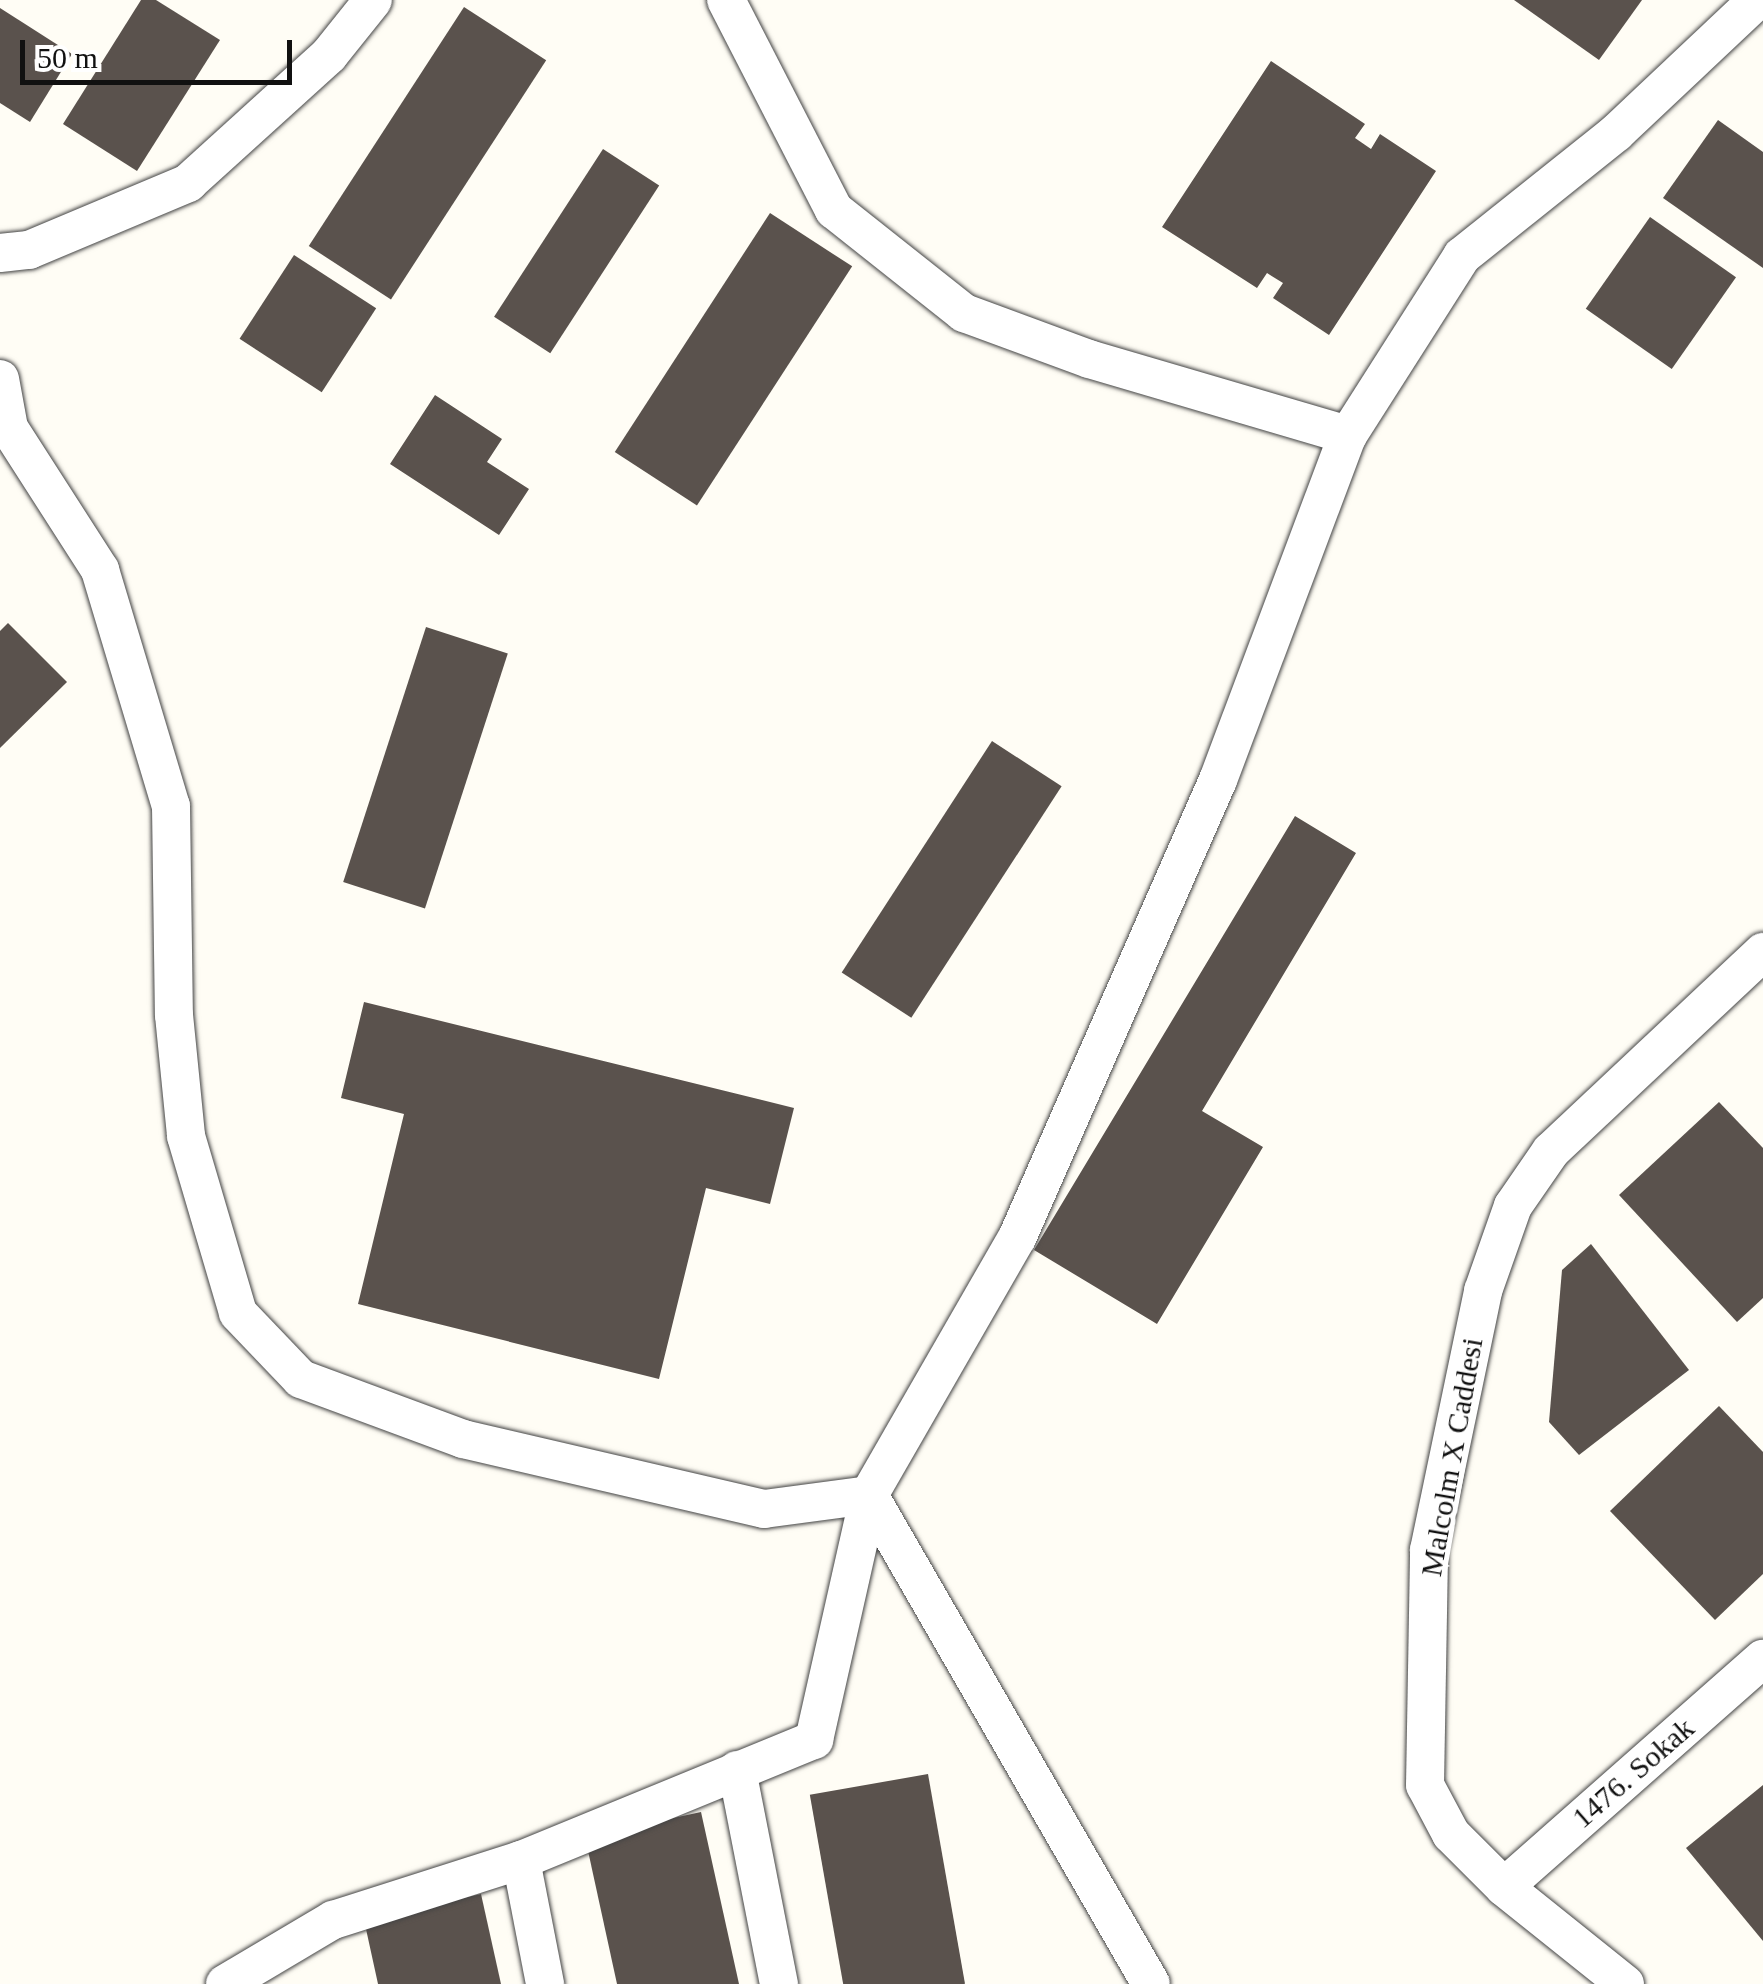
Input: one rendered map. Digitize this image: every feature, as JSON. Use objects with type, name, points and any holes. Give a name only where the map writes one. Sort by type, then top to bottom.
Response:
[{"type":"street","points":[[0,254],[29,250],[188,183],[329,55],[373,0]]},
{"type":"street","points":[[726,0],[834,210],[964,313],[1089,359],[1348,435]]},
{"type":"street","points":[[226,1984],[333,1920],[522,1860],[814,1740],[869,1495],[1016,1238],[1218,780],[1348,435],[1462,256],[1616,133],[1757,0]]},
{"type":"street","points":[[0,379],[10,428],[100,570],[171,806],[174,1015],[186,1136],[238,1313],[301,1379],[463,1439],[764,1509],[869,1495]]},
{"type":"street","name":"Malcolm X Caddesi","points":[[1625,1984],[1504,1886],[1451,1834],[1426,1785],[1428,1550],[1483,1290],[1513,1206],[1551,1150],[1763,952]]},
{"type":"street","points":[[869,1495],[1151,1984]]},
{"type":"street","name":"1476. Sokak","points":[[1504,1886],[1763,1659]]},
{"type":"street","points":[[737,1770],[779,1984]]},
{"type":"street","points":[[522,1860],[545,1984]]},
{"type":"building","points":[[141,0],[156,0],[220,40],[137,171],[63,124]]},
{"type":"building","points":[[1514,0],[1642,0],[1599,60]]},
{"type":"building","points":[[464,7],[546,60],[391,299],[309,246]]},
{"type":"building","points":[[0,8],[72,54],[30,122],[0,103]]},
{"type":"building","points":[[1271,61],[1365,124],[1355,138],[1371,149],[1380,134],[1436,171],[1329,335],[1273,298],[1283,283],[1267,273],[1257,288],[1162,227]]},
{"type":"building","points":[[1718,120],[1763,152],[1763,268],[1663,198]]},
{"type":"building","points":[[603,149],[659,185],[550,353],[494,317]]},
{"type":"building","points":[[770,213],[852,266],[697,505],[615,452]]},
{"type":"building","points":[[1650,217],[1736,277],[1672,369],[1586,309]]},
{"type":"building","points":[[294,255],[376,308],[322,392],[240,339]]},
{"type":"building","points":[[435,395],[502,439],[487,462],[529,489],[499,535],[390,464]]},
{"type":"building","points":[[8,623],[67,682],[0,748],[0,631]]},
{"type":"building","points":[[426,627],[508,654],[425,908],[343,882]]},
{"type":"building","points":[[992,741],[1062,786],[911,1018],[842,972]]},
{"type":"building","points":[[1295,816],[1356,853],[1202,1111],[1263,1147],[1157,1324],[1034,1250]]},
{"type":"building","points":[[364,1002],[794,1108],[770,1204],[706,1188],[659,1379],[358,1304],[404,1114],[341,1098]]},
{"type":"building","points":[[1719,1102],[1763,1148],[1763,1298],[1737,1322],[1619,1195]]},
{"type":"building","points":[[1591,1244],[1689,1370],[1579,1455],[1549,1422],[1562,1270]]},
{"type":"building","points":[[1719,1406],[1763,1452],[1763,1574],[1715,1620],[1610,1511]]},
{"type":"building","points":[[928,1774],[965,1984],[843,1984],[810,1795]]},
{"type":"building","points":[[1763,1785],[1763,1941],[1686,1848]]},
{"type":"building","points":[[701,1812],[739,1984],[617,1984],[585,1837]]},
{"type":"building","points":[[481,1894],[501,1984],[378,1984],[364,1920]]}]
